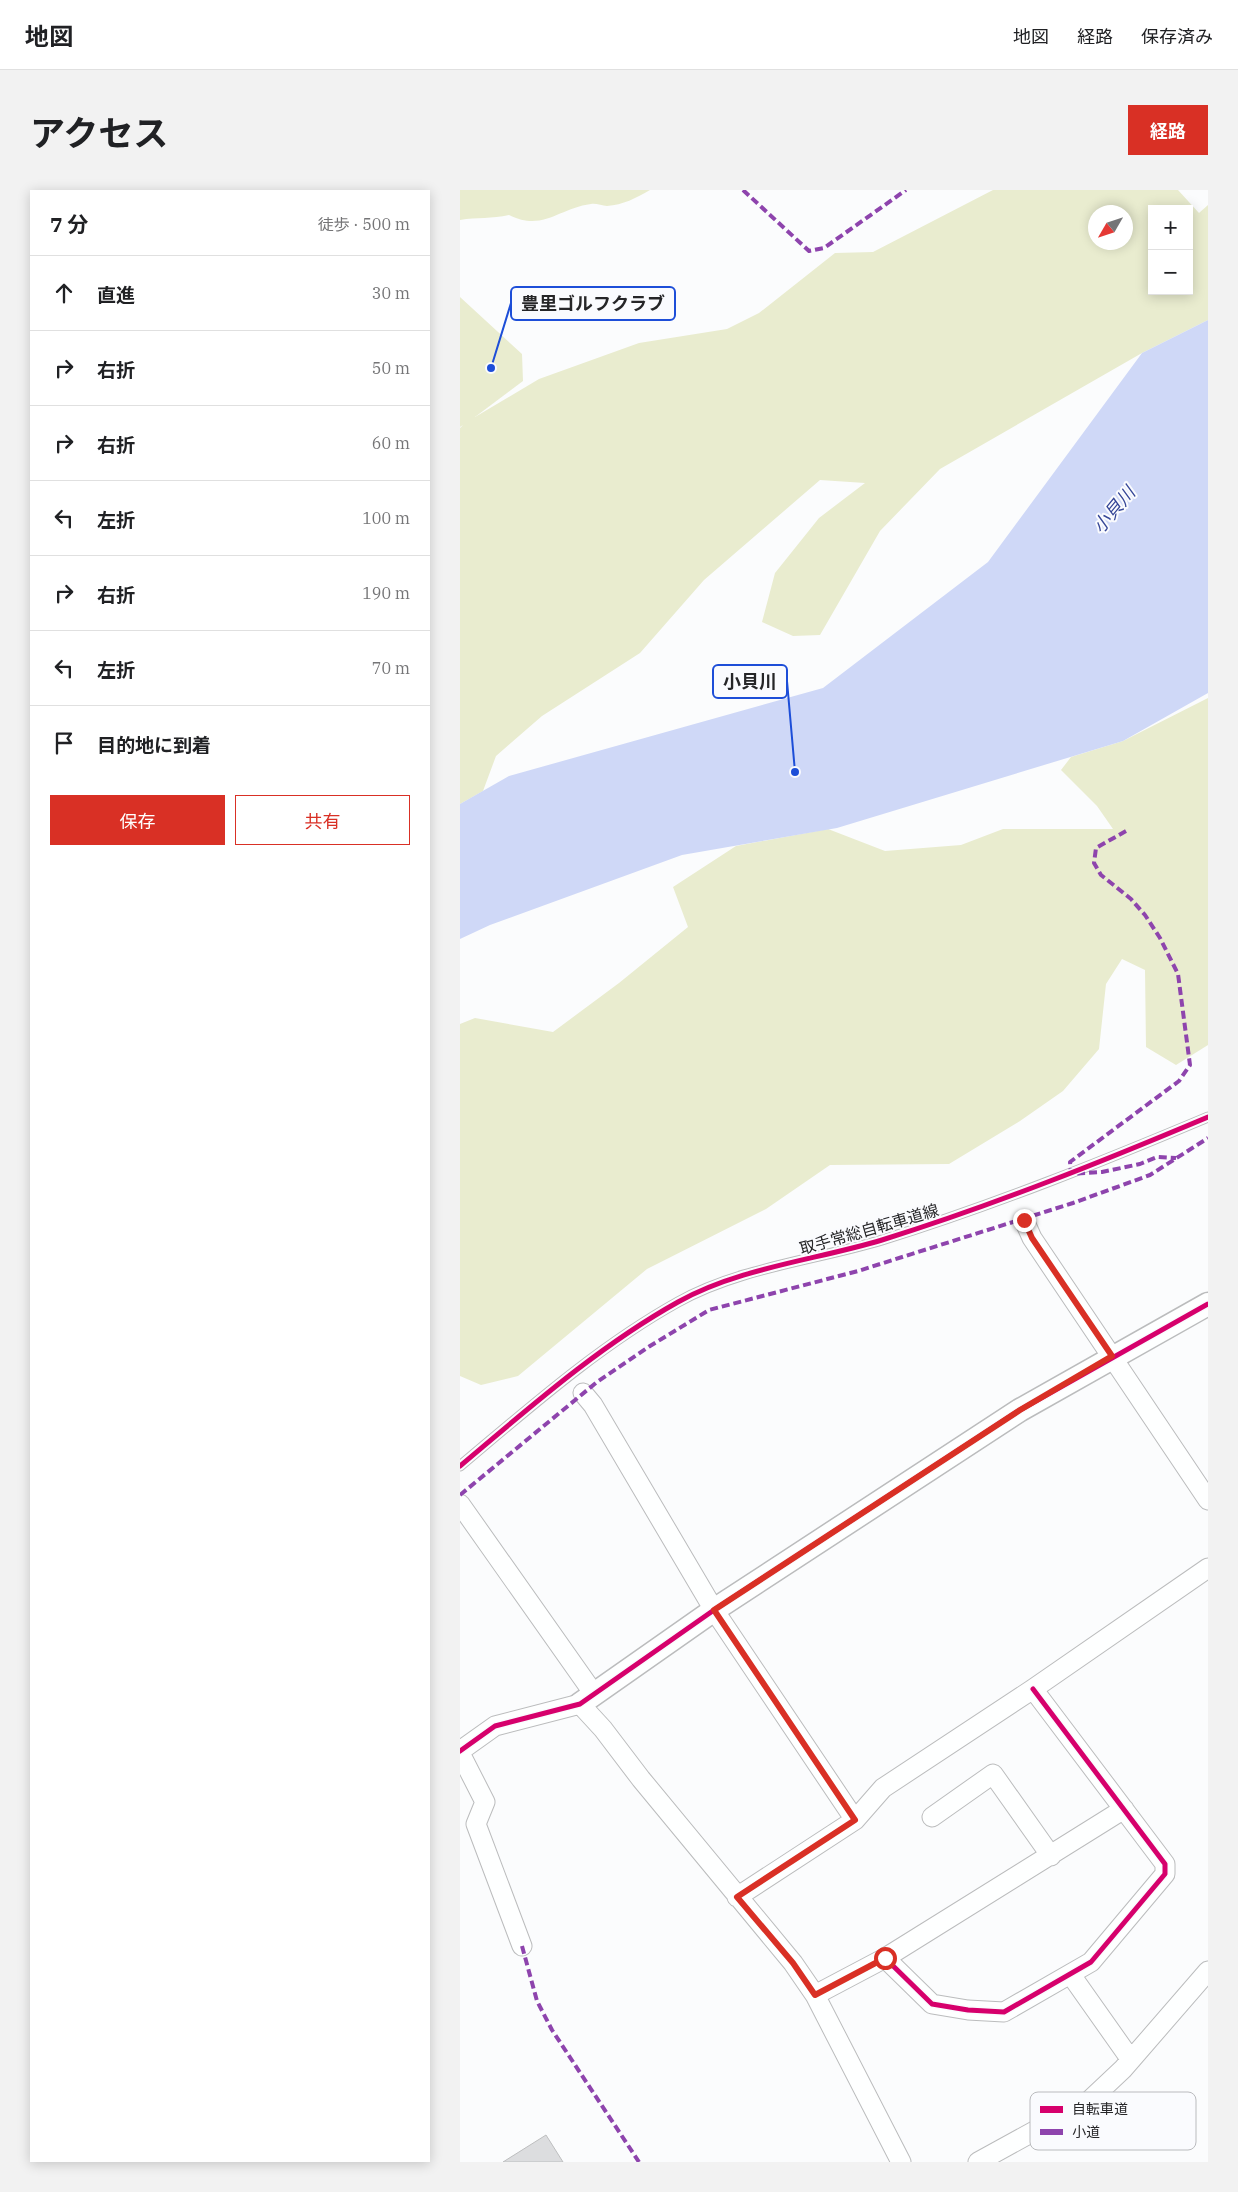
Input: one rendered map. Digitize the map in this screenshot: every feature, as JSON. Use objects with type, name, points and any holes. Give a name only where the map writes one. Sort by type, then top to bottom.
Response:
[{"type":"street","points":[[1024,1220],[1032,1238],[1208,1500]]},
{"type":"street","points":[[522,1946],[476,1824],[485,1802],[460,1752],[495,1726],[587,1699],[714,1610],[1020,1410],[1112,1356],[1208,1304]]},
{"type":"street","points":[[583,1393],[593,1405],[714,1610],[855,1820]]},
{"type":"street","points":[[460,1504],[587,1699],[603,1729],[737,1897],[793,1963],[815,1995],[901,2162]]},
{"type":"street","points":[[737,1897],[855,1820],[883,1788],[1034,1689],[1208,1568]]},
{"type":"street","points":[[885,1958],[932,2004],[968,2010],[1004,2012],[1091,1962],[1165,1874],[1165,1864],[1034,1689]]},
{"type":"street","points":[[932,1817],[993,1774],[1051,1856]]},
{"type":"street","points":[[815,1995],[885,1958],[1124,1810]]},
{"type":"street","points":[[1098,2092],[1130,2060],[1208,1971]]},
{"type":"street","points":[[1071,1975],[1130,2060]]},
{"type":"street","points":[[978,2162],[1030,2133]]},
{"type":"lane","name":"取手常総自転車道線","points":[[460,1466],[601,1353],[679,1302],[712,1287],[751,1274],[879,1241],[963,1214],[1078,1172],[1208,1117]]},
{"type":"green space","points":[[460,190],[650,190],[624,203],[607,206],[591,204],[580,206],[551,217],[532,221],[521,220],[509,215],[460,220]]},
{"type":"green space","points":[[993,190],[1178,190],[1192,205],[1148,205],[1148,295],[1193,295],[1193,206],[1199,213],[1208,205],[1208,320],[1142,353],[940,469],[880,531],[820,635],[793,636],[762,622],[775,573],[819,518],[865,483],[820,480],[704,580],[640,653],[542,716],[496,756],[483,791],[460,804],[460,428],[463,425],[460,427],[460,297],[522,354],[523,381],[475,417],[539,379],[639,343],[727,329],[759,313],[835,253],[873,252]]},
{"type":"green space","points":[[1208,698],[1208,1045],[1176,1065],[1146,1047],[1145,970],[1122,959],[1106,984],[1099,1049],[1063,1091],[1020,1121],[949,1164],[830,1165],[766,1209],[647,1269],[518,1376],[481,1385],[460,1376],[460,1024],[475,1018],[553,1032],[619,983],[688,927],[673,887],[736,846],[828,829],[885,851],[961,845],[1003,829],[1113,829],[1097,806],[1061,770],[1071,757],[1123,741]]},
{"type":"water","points":[[1208,320],[1208,693],[1123,741],[837,828],[682,855],[490,925],[460,939],[460,804],[509,776],[823,688],[988,562],[1142,353]]},
{"type":"building","points":[[546,2135],[563,2162],[503,2162]]},
{"type":"marked path","points":[[743,190],[809,251],[824,248],[906,190]]},
{"type":"marked path","points":[[1126,831],[1096,848],[1094,863],[1101,875],[1131,899],[1145,915],[1160,938],[1178,974],[1190,1065],[1179,1081],[1070,1162],[1071,1174],[1102,1172],[1140,1164],[1157,1157],[1176,1158]]},
{"type":"marked path","points":[[460,1495],[597,1382],[650,1346],[709,1310],[858,1271],[1073,1203],[1150,1175],[1208,1138]]},
{"type":"marked path","points":[[522,1946],[537,2001],[552,2030],[639,2162]]},
{"type":"cycle path","points":[[460,1466],[538,1400],[592,1358],[649,1319],[701,1290],[752,1273],[857,1247],[924,1227],[1047,1182],[1208,1117]]},
{"type":"cycle path","points":[[460,1751],[495,1726],[580,1704],[714,1610],[1020,1410],[1208,1304]]},
{"type":"cycle path","points":[[885,1958],[932,2004],[968,2010],[1004,2012],[1091,1962],[1165,1874],[1165,1864],[1033,1689]]},
{"type":"place","name":"豊里ゴルフクラブ","points":[[491,368]]},
{"type":"place","name":"小貝川","points":[[795,772]]},
{"type":"route","points":[[885,1958],[815,1995],[793,1963],[737,1897],[855,1820],[714,1610],[1020,1410],[1112,1356],[1032,1238],[1024,1220]]}]
